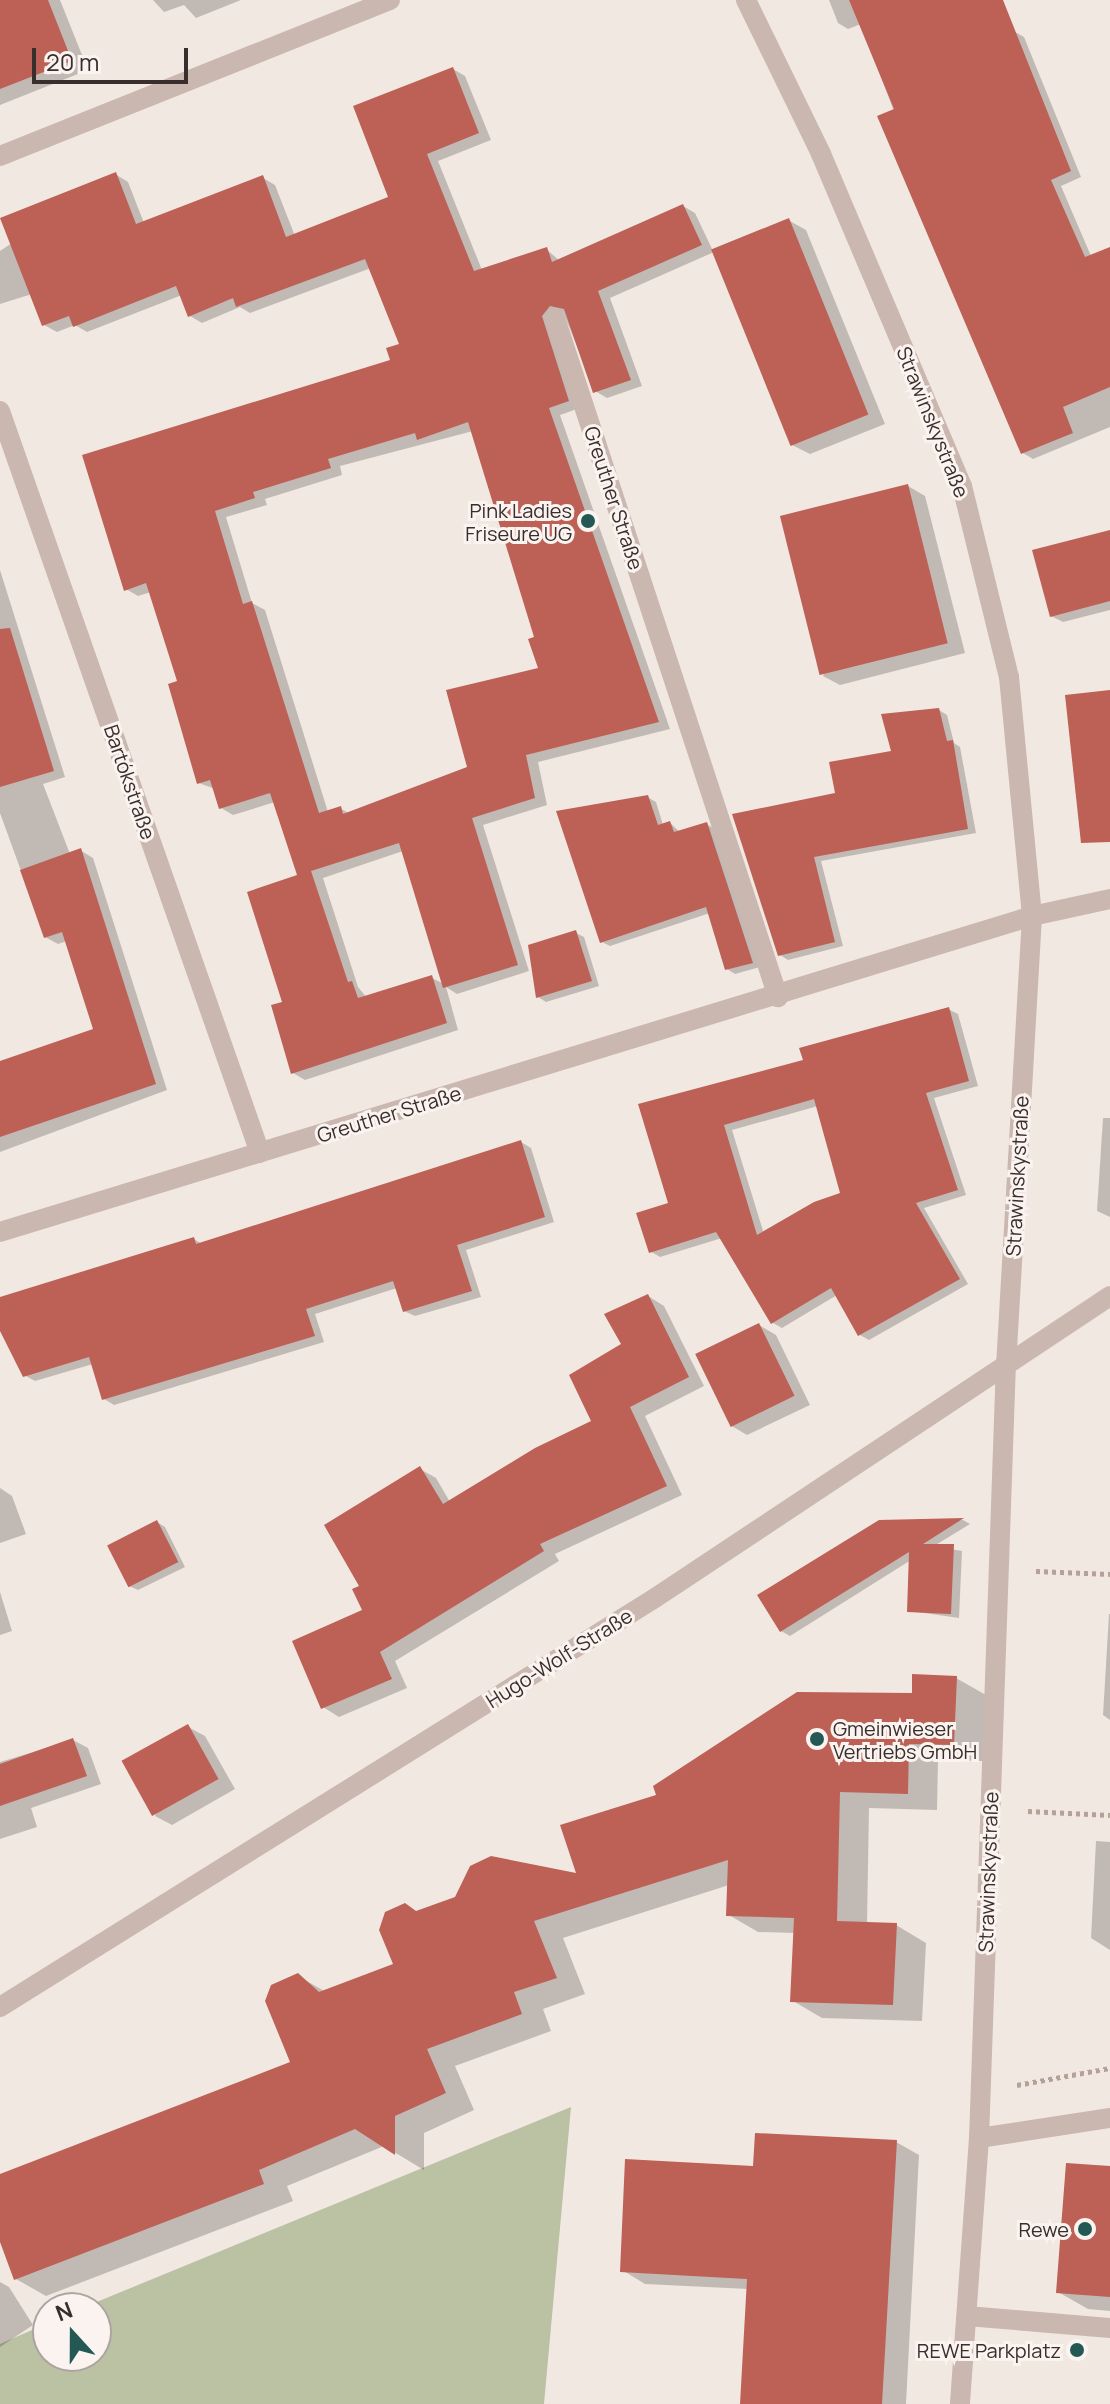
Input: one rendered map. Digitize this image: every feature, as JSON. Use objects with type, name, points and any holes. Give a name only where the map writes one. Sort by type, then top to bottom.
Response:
[{"type":"street","points":[[0,156],[390,0]]},
{"type":"street","name":"Strawinskystraße","points":[[746,0],[821,154],[962,486],[1009,677],[1032,916],[1006,1362],[979,2138],[960,2404]]},
{"type":"street","name":"Greuther Straße","points":[[555,318],[778,997]]},
{"type":"street","name":"Bartókstraße","points":[[0,411],[260,1153]]},
{"type":"street","name":"Greuther Straße","points":[[0,1232],[778,997],[1032,916],[1110,899]]},
{"type":"street","name":"Hugo-Wolf-Straße","points":[[0,2007],[655,1598],[1006,1362],[1110,1296]]},
{"type":"street","points":[[979,2138],[1110,2118]]},
{"type":"street","points":[[967,2316],[1110,2328]]},
{"type":"path","points":[[999,1570],[1110,1574]]},
{"type":"path","points":[[991,1809],[1110,1815]]},
{"type":"path","points":[[980,2091],[1110,2068]]},
{"type":"green space","points":[[571,2107],[544,2404],[0,2404],[0,2344],[32,2330],[32,2372],[112,2372],[112,2296]]},
{"type":"building","points":[[0,0],[48,0],[72,61],[0,89]]},
{"type":"building","points":[[849,0],[1003,0],[1071,171],[1051,180],[1085,257],[1110,247],[1110,387],[1063,407],[1073,433],[1021,454],[877,116],[894,109]]},
{"type":"building","points":[[453,67],[479,133],[427,154],[474,271],[547,247],[552,262],[683,204],[702,245],[598,291],[631,380],[593,393],[564,309],[550,306],[542,316],[569,401],[549,408],[659,722],[526,755],[535,798],[472,818],[518,965],[443,988],[399,843],[311,871],[348,982],[352,981],[358,998],[432,975],[447,1023],[291,1074],[271,1005],[282,1002],[247,892],[297,875],[270,793],[219,809],[210,780],[197,784],[168,684],[177,681],[146,583],[124,591],[82,455],[390,360],[386,348],[399,344],[365,259],[236,307],[233,298],[188,317],[176,286],[73,327],[69,316],[42,326],[0,218],[116,172],[136,224],[263,175],[286,237],[388,197],[353,106]],"holes":[[[468,422],[534,637],[528,639],[538,668],[446,690],[467,767],[343,814],[341,806],[319,813],[252,601],[243,604],[215,511],[255,498],[253,492],[331,468],[328,459],[415,433],[417,440]]]},
{"type":"building","points":[[789,218],[868,415],[791,446],[711,249]]},
{"type":"building","points":[[908,484],[948,643],[820,675],[780,516]]},
{"type":"building","points":[[1110,530],[1110,601],[1050,617],[1032,550]]},
{"type":"building","points":[[10,628],[54,771],[0,787],[0,629]]},
{"type":"building","points":[[1110,690],[1110,842],[1081,843],[1065,695]]},
{"type":"building","points":[[939,708],[947,741],[953,740],[968,829],[814,857],[835,942],[778,956],[732,814],[835,793],[829,762],[891,751],[881,714]]},
{"type":"building","points":[[648,795],[658,825],[670,821],[674,832],[707,822],[753,963],[725,970],[706,907],[600,943],[556,811]]},
{"type":"building","points":[[81,848],[156,1084],[0,1137],[0,1061],[93,1029],[62,932],[44,938],[20,870]]},
{"type":"building","points":[[576,930],[592,981],[536,998],[528,945]]},
{"type":"building","points":[[949,1007],[969,1081],[926,1093],[958,1190],[916,1203],[960,1279],[858,1336],[831,1288],[771,1324],[716,1232],[649,1253],[636,1213],[668,1203],[638,1104],[803,1060],[799,1048]],"holes":[[[814,1099],[840,1193],[814,1202],[757,1235],[724,1125]]]},
{"type":"building","points":[[521,1140],[545,1217],[457,1245],[472,1291],[403,1312],[393,1281],[306,1309],[315,1336],[102,1400],[89,1357],[23,1377],[0,1331],[0,1297],[194,1237],[196,1244]]},
{"type":"building","points":[[648,1294],[689,1377],[630,1407],[667,1486],[540,1544],[544,1551],[380,1652],[392,1679],[321,1709],[292,1641],[362,1610],[352,1589],[359,1586],[324,1525],[420,1466],[443,1504],[535,1448],[591,1421],[569,1375],[621,1344],[604,1314]]},
{"type":"building","points":[[759,1323],[795,1396],[731,1427],[695,1354]]},
{"type":"building","points":[[964,1518],[923,1544],[954,1544],[951,1614],[907,1612],[909,1552],[780,1632],[757,1595],[879,1520]]},
{"type":"building","points":[[157,1520],[178,1562],[128,1587],[107,1545]]},
{"type":"building","points":[[912,1674],[957,1676],[954,1745],[909,1744],[908,1794],[840,1792],[837,1921],[897,1923],[893,2005],[790,2002],[794,1918],[726,1916],[728,1860],[534,1921],[557,1978],[514,1992],[522,2014],[427,2049],[446,2093],[395,2116],[395,2155],[355,2129],[259,2170],[264,2184],[14,2280],[0,2242],[0,2174],[290,2062],[265,2001],[271,1985],[298,1973],[319,1992],[393,1964],[379,1930],[385,1912],[405,1903],[416,1911],[455,1897],[470,1866],[491,1856],[576,1873],[560,1825],[656,1795],[653,1786],[797,1692],[912,1693]]},
{"type":"building","points":[[188,1724],[219,1779],[152,1816],[122,1761]]},
{"type":"building","points":[[73,1738],[87,1776],[0,1806],[0,1764]]},
{"type":"building","points":[[755,2133],[897,2140],[882,2404],[740,2404],[747,2279],[620,2272],[625,2159],[753,2166]]},
{"type":"building","name":"Rewe","points":[[1066,2163],[1110,2166],[1110,2297],[1056,2293]]},
{"type":"place","name":"Pink Ladies Friseure UG","points":[[588,521]]},
{"type":"place","name":"Gmeinwieser Vertriebs GmbH","points":[[817,1739]]},
{"type":"place","name":"Rewe","points":[[1085,2229]]},
{"type":"place","name":"REWE Parkplatz","points":[[1077,2350]]}]
